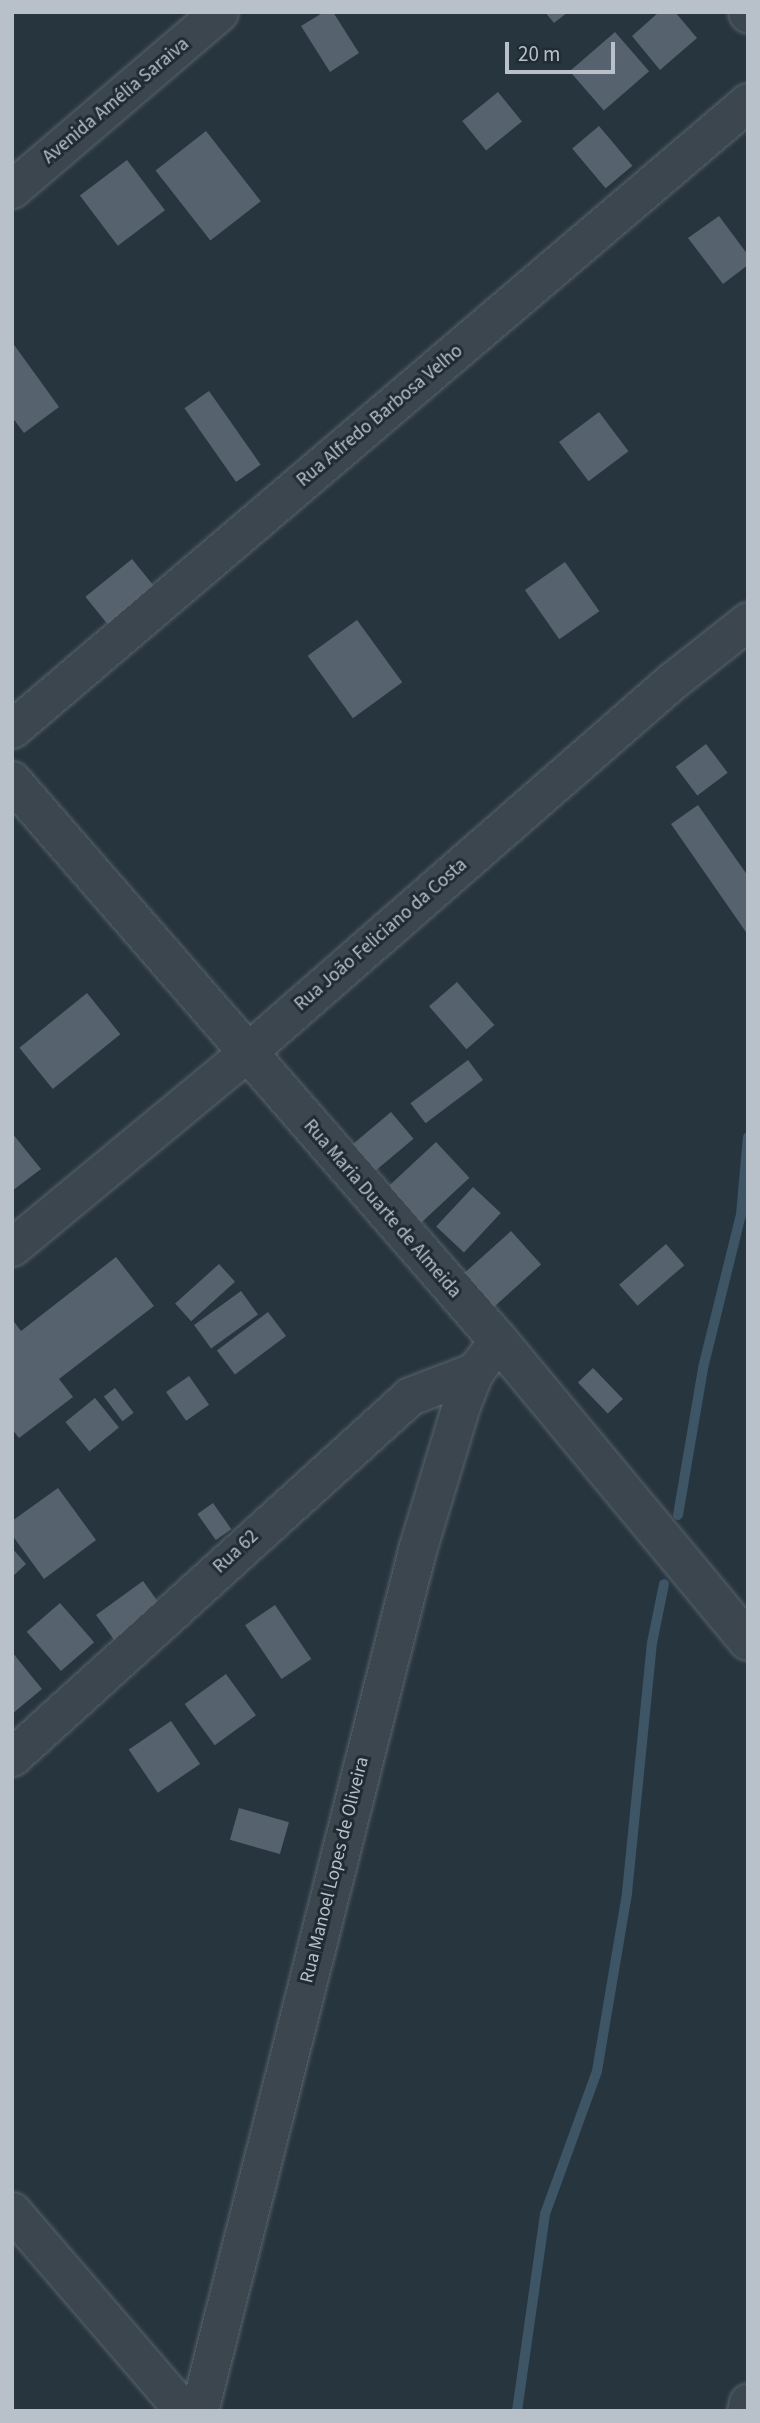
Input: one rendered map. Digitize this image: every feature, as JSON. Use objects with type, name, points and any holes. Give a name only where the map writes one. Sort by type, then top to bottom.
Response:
[{"type":"street","name":"Avenida Amélia Saraiva","points":[[12,189],[219,12]]},
{"type":"street","name":"Rua Alfredo Barbosa Velho","points":[[12,729],[748,102]]},
{"type":"street","name":"Rua João Feliciano da Costa","points":[[12,1247],[245,1054],[671,681],[748,621]]},
{"type":"street","name":"Rua Maria Duarte de Almeida","points":[[12,781],[245,1054],[498,1340],[748,1641]]},
{"type":"street","name":"Rua Manoel Lopes de Oliveira","points":[[199,2411],[416,1550],[475,1371],[498,1340]]},
{"type":"street","name":"Rua 62","points":[[12,1758],[410,1396],[475,1371]]},
{"type":"street","points":[[12,2211],[184,2411]]},
{"type":"street","points":[[746,2411],[748,2402]]},
{"type":"building","points":[[324,12],[333,12],[359,53],[330,72],[301,26]]},
{"type":"building","points":[[545,12],[568,12],[554,23]]},
{"type":"building","points":[[659,12],[675,12],[697,38],[660,70],[632,36]]},
{"type":"building","points":[[615,32],[649,71],[604,111],[570,71]]},
{"type":"building","points":[[498,92],[522,122],[486,150],[462,121]]},
{"type":"building","points":[[599,126],[632,166],[606,188],[572,148]]},
{"type":"building","points":[[206,131],[261,201],[210,241],[156,170]]},
{"type":"building","points":[[127,160],[165,210],[118,246],[80,196]]},
{"type":"building","points":[[719,216],[748,255],[748,265],[723,284],[688,238]]},
{"type":"building","points":[[12,342],[59,407],[24,433],[12,417]]},
{"type":"building","points":[[209,391],[261,465],[236,482],[184,408]]},
{"type":"building","points":[[599,412],[628,451],[589,481],[559,442]]},
{"type":"building","points":[[132,559],[156,589],[109,626],[85,597]]},
{"type":"building","points":[[565,562],[599,611],[559,639],[525,590]]},
{"type":"building","points":[[357,620],[402,682],[353,718],[308,656]]},
{"type":"building","points":[[706,744],[728,773],[697,796],[676,767]]},
{"type":"building","points":[[698,805],[748,876],[748,935],[671,824]]},
{"type":"building","points":[[457,982],[494,1025],[466,1049],[429,1006]]},
{"type":"building","points":[[87,993],[120,1034],[53,1089],[19,1048]]},
{"type":"building","points":[[468,1060],[483,1080],[426,1123],[410,1103]]},
{"type":"building","points":[[391,1112],[413,1139],[370,1175],[347,1149]]},
{"type":"building","points":[[12,1133],[41,1169],[12,1191]]},
{"type":"building","points":[[436,1142],[469,1178],[421,1223],[388,1187]]},
{"type":"building","points":[[473,1187],[501,1213],[464,1252],[436,1226]]},
{"type":"building","points":[[511,1231],[541,1264],[488,1312],[458,1279]]},
{"type":"building","points":[[666,1244],[684,1265],[638,1306],[619,1285]]},
{"type":"building","points":[[116,1257],[154,1306],[59,1379],[73,1397],[19,1438],[12,1429],[12,1319],[21,1331]]},
{"type":"building","points":[[219,1264],[235,1282],[191,1321],[175,1303]]},
{"type":"building","points":[[241,1291],[258,1314],[211,1349],[194,1325]]},
{"type":"building","points":[[268,1312],[286,1336],[235,1374],[217,1351]]},
{"type":"building","points":[[593,1368],[623,1399],[608,1414],[578,1383]]},
{"type":"building","points":[[189,1376],[209,1405],[186,1421],[166,1392]]},
{"type":"building","points":[[115,1388],[134,1413],[122,1421],[104,1396]]},
{"type":"building","points":[[95,1398],[119,1428],[89,1451],[65,1422]]},
{"type":"building","points":[[58,1488],[96,1540],[44,1579],[12,1535],[12,1521]]},
{"type":"building","points":[[213,1503],[231,1529],[216,1540],[197,1514]]},
{"type":"building","points":[[12,1548],[26,1564],[12,1577]]},
{"type":"building","points":[[143,1581],[163,1609],[116,1643],[96,1615]]},
{"type":"building","points":[[60,1603],[94,1642],[61,1671],[27,1632]]},
{"type":"building","points":[[275,1605],[311,1659],[282,1679],[245,1625]]},
{"type":"building","points":[[12,1652],[42,1689],[12,1714]]},
{"type":"building","points":[[226,1674],[256,1715],[215,1745],[185,1704]]},
{"type":"building","points":[[171,1721],[200,1764],[158,1793],[129,1750]]},
{"type":"building","points":[[239,1808],[289,1822],[280,1854],[230,1840]]},
{"type":"waterway","points":[[678,1515],[703,1368],[741,1215],[748,1137]]},
{"type":"waterway","points":[[517,2411],[545,2214],[597,2071],[627,1893],[652,1643],[664,1584]]}]
